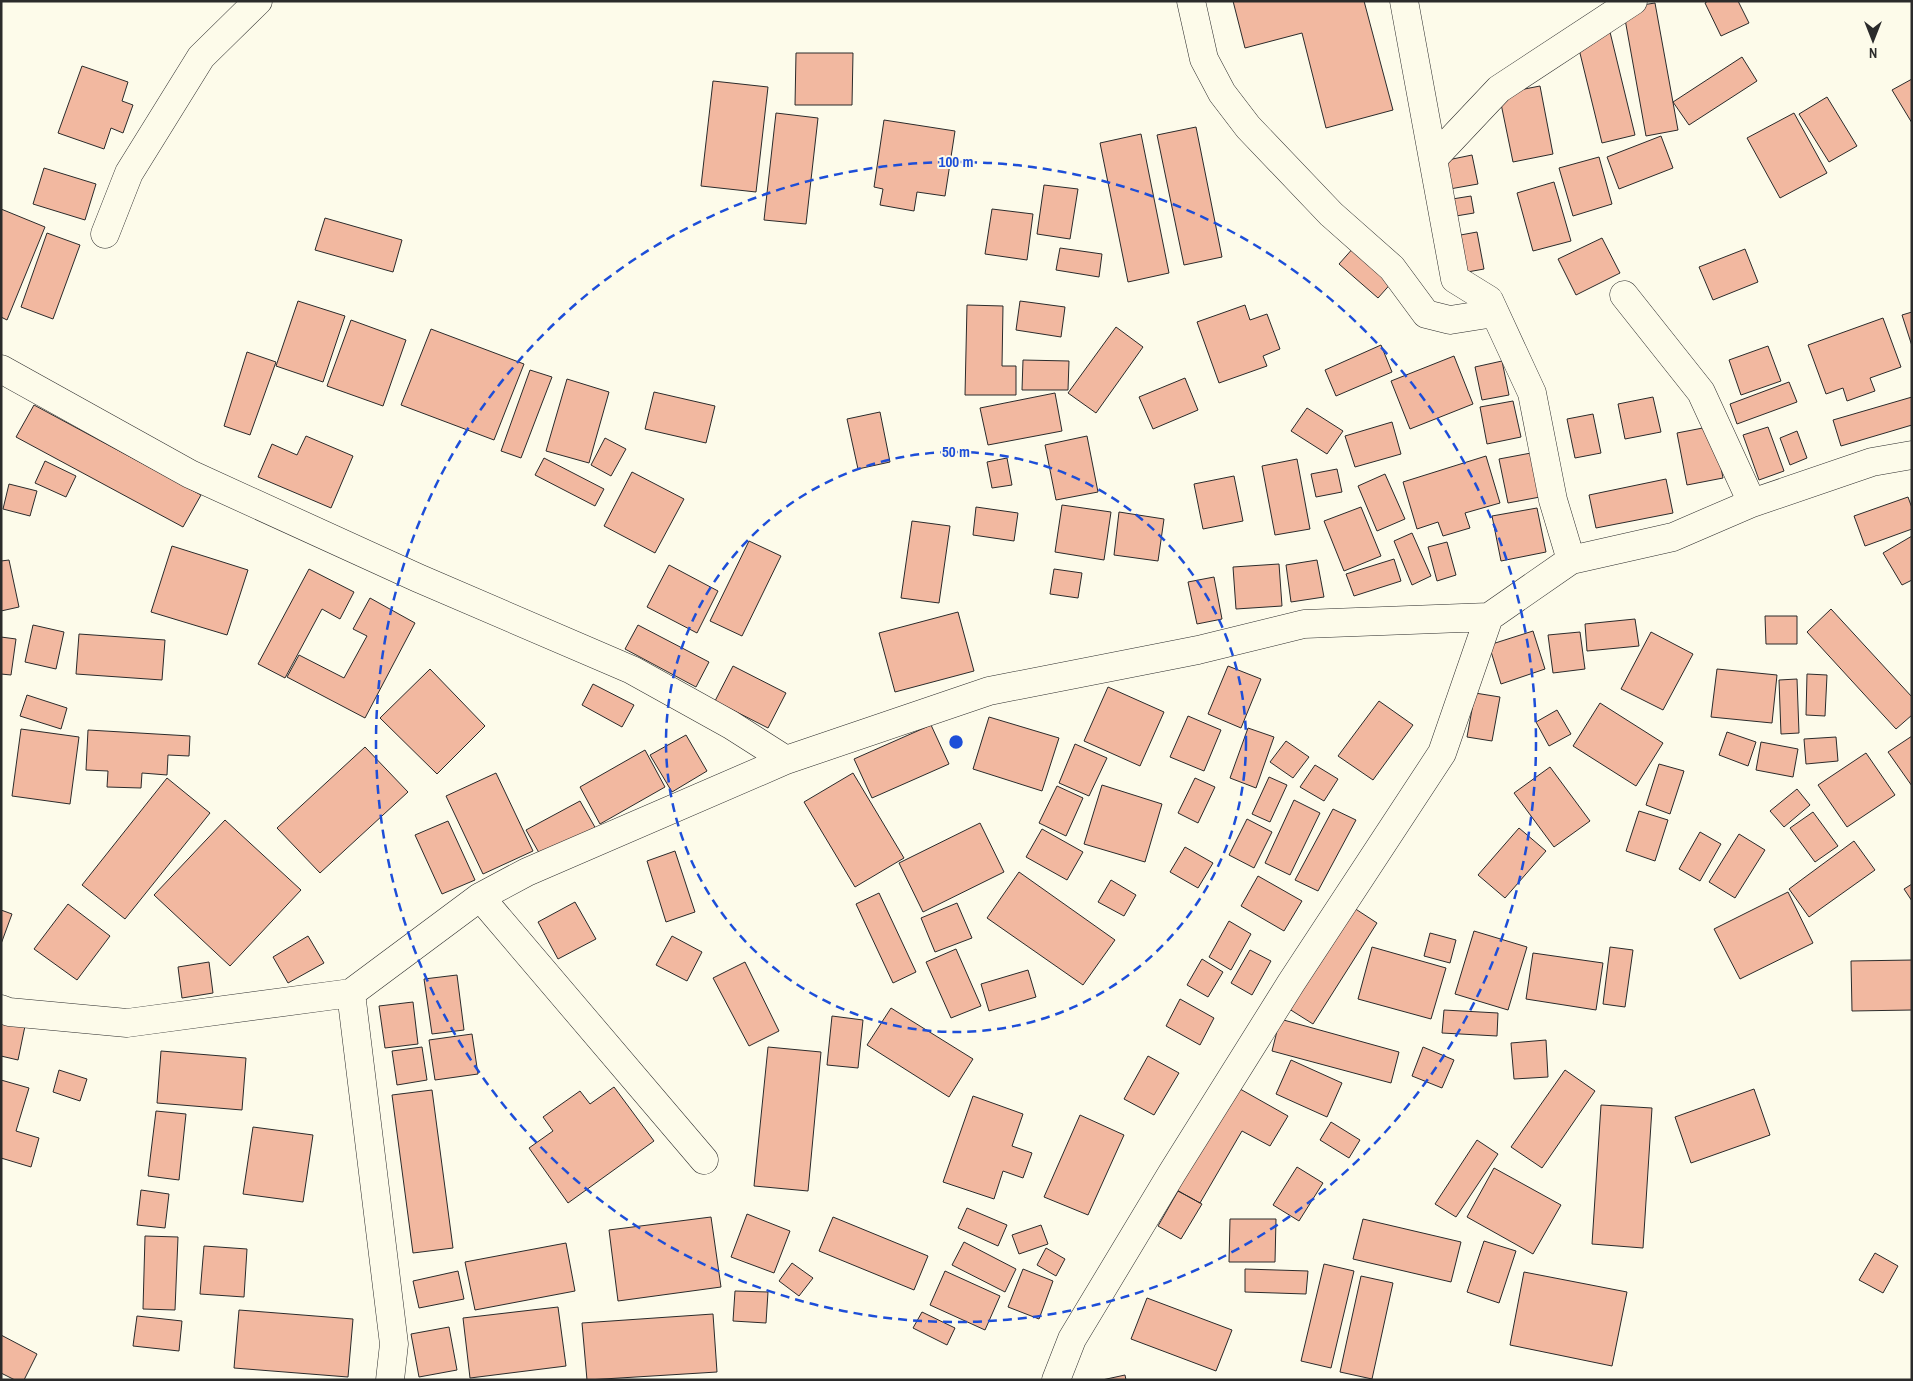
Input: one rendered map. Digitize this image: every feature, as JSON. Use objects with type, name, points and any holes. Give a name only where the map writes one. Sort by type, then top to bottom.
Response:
[{"type":"street","points":[[105,234],[129,173],[201,57],[258,1]]},
{"type":"street","points":[[1191,1],[1204,59],[1222,93],[1248,127],[1331,214],[1392,268],[1426,314],[1450,320],[1494,313]]},
{"type":"street","points":[[1404,1],[1455,279],[1489,300],[1532,393],[1553,500],[1571,560]]},
{"type":"street","points":[[1433,159],[1499,89],[1633,1]]},
{"type":"street","points":[[1624,295],[1701,392],[1752,503]]},
{"type":"street","points":[[1,369],[190,474],[418,578],[632,670],[731,725],[786,760]]},
{"type":"street","points":[[1,1009],[9,1012],[127,1023],[351,994],[480,897],[527,872],[786,760],[989,691],[1189,652],[1304,624],[1488,617],[1571,560],[1673,537],[1752,503],[1872,462],[1912,455]]},
{"type":"street","points":[[1056,1380],[1072,1339],[1172,1173],[1292,982],[1442,754],[1488,617]]},
{"type":"street","points":[[480,897],[704,1160]]},
{"type":"street","points":[[351,994],[394,1344],[390,1380]]},
{"type":"building","points":[[1233,1],[1364,1],[1393,110],[1326,128],[1302,33],[1245,48]]},
{"type":"building","points":[[1708,1],[1738,1],[1749,23],[1721,36],[1705,3]]},
{"type":"building","points":[[1655,3],[1678,130],[1646,136],[1623,8]]},
{"type":"building","points":[[1610,32],[1635,135],[1602,143],[1577,41]]},
{"type":"building","points":[[796,53],[853,53],[852,105],[795,105]]},
{"type":"building","points":[[1742,57],[1757,81],[1689,125],[1673,102]]},
{"type":"building","points":[[82,66],[128,82],[122,101],[133,105],[123,133],[111,128],[104,149],[58,133]]},
{"type":"building","points":[[1912,79],[1912,123],[1892,90]]},
{"type":"building","points":[[713,81],[768,87],[756,192],[701,186]]},
{"type":"building","points":[[1540,86],[1553,154],[1513,162],[1499,94]]},
{"type":"building","points":[[1827,97],[1857,146],[1829,162],[1799,114]]},
{"type":"building","points":[[776,113],[818,118],[806,224],[764,220]]},
{"type":"building","points":[[1794,113],[1827,173],[1780,198],[1747,138]]},
{"type":"building","points":[[884,120],[955,131],[945,196],[917,192],[914,211],[880,205],[883,189],[874,187]]},
{"type":"building","points":[[1196,127],[1222,257],[1184,265],[1157,135]]},
{"type":"building","points":[[1141,134],[1169,273],[1128,282],[1100,143]]},
{"type":"building","points":[[1661,136],[1673,168],[1619,189],[1607,157]]},
{"type":"building","points":[[1472,155],[1478,184],[1444,190],[1438,162]]},
{"type":"building","points":[[1599,157],[1612,204],[1573,216],[1559,168]]},
{"type":"building","points":[[44,168],[96,184],[85,220],[33,204]]},
{"type":"building","points":[[1554,182],[1571,241],[1533,251],[1517,193]]},
{"type":"building","points":[[1044,185],[1078,189],[1070,239],[1037,234]]},
{"type":"building","points":[[1471,196],[1474,213],[1450,217],[1446,200]]},
{"type":"building","points":[[1,209],[45,227],[7,320],[1,317]]},
{"type":"building","points":[[992,209],[1033,214],[1027,260],[985,254]]},
{"type":"building","points":[[325,218],[402,240],[393,272],[315,250]]},
{"type":"building","points":[[1477,232],[1484,269],[1462,273],[1455,236]]},
{"type":"building","points":[[47,233],[80,245],[53,319],[21,307]]},
{"type":"building","points":[[1602,238],[1620,273],[1576,295],[1558,259]]},
{"type":"building","points":[[1355,246],[1394,280],[1378,298],[1339,264]]},
{"type":"building","points":[[1060,248],[1102,254],[1099,277],[1056,270]]},
{"type":"building","points":[[1745,249],[1758,282],[1713,300],[1699,267]]},
{"type":"building","points":[[298,301],[345,316],[323,382],[276,366]]},
{"type":"building","points":[[1020,301],[1065,307],[1061,337],[1016,330]]},
{"type":"building","points":[[967,305],[1003,306],[1002,366],[1016,366],[1016,395],[965,395]]},
{"type":"building","points":[[1245,305],[1250,320],[1267,314],[1280,349],[1263,356],[1267,366],[1219,383],[1197,322]]},
{"type":"building","points":[[1912,312],[1912,346],[1902,315]]},
{"type":"building","points":[[1883,318],[1901,367],[1870,378],[1875,391],[1847,401],[1843,388],[1826,394],[1808,345]]},
{"type":"building","points":[[351,320],[406,340],[383,406],[327,386]]},
{"type":"building","points":[[1116,327],[1143,347],[1096,413],[1068,393]]},
{"type":"building","points":[[431,329],[524,364],[494,440],[401,405]]},
{"type":"building","points":[[1381,345],[1392,372],[1336,396],[1325,370]]},
{"type":"building","points":[[1768,346],[1781,381],[1741,395],[1729,360]]},
{"type":"building","points":[[247,352],[276,362],[250,435],[224,426]]},
{"type":"building","points":[[1454,356],[1473,404],[1410,429],[1391,381]]},
{"type":"building","points":[[1023,360],[1069,361],[1068,390],[1022,390]]},
{"type":"building","points":[[1502,361],[1509,395],[1482,400],[1475,367]]},
{"type":"building","points":[[530,370],[552,377],[521,458],[501,451]]},
{"type":"building","points":[[1185,378],[1198,410],[1153,429],[1139,397]]},
{"type":"building","points":[[567,379],[609,392],[589,463],[546,451]]},
{"type":"building","points":[[1789,382],[1797,402],[1737,424],[1730,404]]},
{"type":"building","points":[[654,392],[715,406],[706,443],[645,429]]},
{"type":"building","points":[[1055,393],[1062,431],[988,445],[980,408]]},
{"type":"building","points":[[1653,397],[1661,432],[1625,439],[1618,404]]},
{"type":"building","points":[[1912,397],[1912,425],[1841,446],[1833,420]]},
{"type":"building","points":[[1513,401],[1521,437],[1487,444],[1480,407]]},
{"type":"building","points":[[34,405],[201,495],[183,527],[16,437]]},
{"type":"building","points":[[1307,408],[1343,431],[1327,454],[1291,431]]},
{"type":"building","points":[[880,412],[890,462],[858,469],[847,419]]},
{"type":"building","points":[[1593,414],[1601,453],[1575,458],[1567,419]]},
{"type":"building","points":[[1392,422],[1401,454],[1355,467],[1345,436]]},
{"type":"building","points":[[1713,426],[1723,478],[1687,485],[1677,433]]},
{"type":"building","points":[[1768,427],[1784,471],[1759,480],[1743,435]]},
{"type":"building","points":[[1797,431],[1807,458],[1790,465],[1780,438]]},
{"type":"building","points":[[306,436],[353,456],[331,508],[258,477],[272,444],[297,455]]},
{"type":"building","points":[[1087,436],[1098,492],[1056,500],[1045,445]]},
{"type":"building","points":[[605,438],[626,449],[611,476],[591,465]]},
{"type":"building","points":[[1531,453],[1540,497],[1508,503],[1499,459]]},
{"type":"building","points":[[1486,456],[1500,503],[1465,513],[1470,528],[1443,536],[1438,522],[1417,529],[1403,482]]},
{"type":"building","points":[[544,458],[604,489],[595,506],[535,475]]},
{"type":"building","points":[[1007,458],[1012,485],[992,488],[987,462]]},
{"type":"building","points":[[1297,459],[1310,529],[1275,535],[1262,466]]},
{"type":"building","points":[[45,461],[76,476],[66,497],[35,483]]},
{"type":"building","points":[[1337,469],[1342,492],[1316,497],[1311,474]]},
{"type":"building","points":[[632,472],[684,499],[655,553],[604,526]]},
{"type":"building","points":[[1385,474],[1405,519],[1377,531],[1358,486]]},
{"type":"building","points":[[1234,476],[1243,521],[1203,529],[1194,484]]},
{"type":"building","points":[[1666,479],[1673,513],[1596,528],[1589,495]]},
{"type":"building","points":[[9,484],[37,491],[30,516],[3,509]]},
{"type":"building","points":[[1908,497],[1912,508],[1912,529],[1865,546],[1854,516]]},
{"type":"building","points":[[1062,505],[1111,512],[1104,560],[1055,552]]},
{"type":"building","points":[[976,507],[1018,513],[1014,541],[973,535]]},
{"type":"building","points":[[1361,507],[1381,556],[1344,571],[1324,521]]},
{"type":"building","points":[[1537,508],[1546,552],[1501,561],[1492,516]]},
{"type":"building","points":[[1119,512],[1164,519],[1158,561],[1114,555]]},
{"type":"building","points":[[912,521],[950,526],[939,603],[901,598]]},
{"type":"building","points":[[1412,533],[1431,576],[1412,585],[1394,541]]},
{"type":"building","points":[[1912,536],[1912,580],[1902,585],[1883,553]]},
{"type":"building","points":[[749,541],[781,556],[742,636],[710,621]]},
{"type":"building","points":[[1447,542],[1456,575],[1437,581],[1428,547]]},
{"type":"building","points":[[172,546],[248,570],[227,635],[151,612]]},
{"type":"building","points":[[1394,559],[1401,581],[1354,596],[1346,574]]},
{"type":"building","points":[[9,560],[19,607],[1,611],[1,561]]},
{"type":"building","points":[[1317,560],[1324,597],[1291,602],[1286,565]]},
{"type":"building","points":[[1279,564],[1282,606],[1236,609],[1233,567]]},
{"type":"building","points":[[669,565],[718,591],[697,633],[647,607]]},
{"type":"building","points":[[309,569],[354,592],[340,619],[322,609],[285,678],[258,664]]},
{"type":"building","points":[[1054,569],[1082,573],[1078,598],[1050,594]]},
{"type":"building","points":[[1214,577],[1222,619],[1197,624],[1188,582]]},
{"type":"building","points":[[370,598],[415,623],[365,718],[287,677],[299,655],[344,678],[367,636],[353,629]]},
{"type":"building","points":[[1831,609],[1912,697],[1912,715],[1896,729],[1807,632]]},
{"type":"building","points":[[958,612],[974,671],[895,692],[879,633]]},
{"type":"building","points":[[1765,616],[1797,616],[1797,644],[1766,644]]},
{"type":"building","points":[[1635,619],[1639,646],[1587,651],[1585,624]]},
{"type":"building","points":[[33,625],[64,632],[56,669],[25,662]]},
{"type":"building","points":[[638,625],[709,662],[696,687],[625,649]]},
{"type":"building","points":[[1533,631],[1545,669],[1501,684],[1489,645]]},
{"type":"building","points":[[1580,632],[1585,669],[1553,673],[1548,635]]},
{"type":"building","points":[[1651,632],[1693,654],[1663,710],[1621,689]]},
{"type":"building","points":[[79,634],[165,640],[162,680],[76,674]]},
{"type":"building","points":[[1,637],[16,639],[11,675],[1,674]]},
{"type":"building","points":[[733,666],[786,693],[768,728],[715,701]]},
{"type":"building","points":[[1228,666],[1261,679],[1241,728],[1208,714]]},
{"type":"building","points":[[430,669],[485,726],[437,774],[380,718]]},
{"type":"building","points":[[1717,669],[1777,675],[1772,723],[1711,717]]},
{"type":"building","points":[[1807,674],[1827,675],[1825,716],[1806,715]]},
{"type":"building","points":[[1797,679],[1799,733],[1781,734],[1779,680]]},
{"type":"building","points":[[593,684],[634,705],[622,727],[582,705]]},
{"type":"building","points":[[1108,687],[1164,712],[1140,766],[1084,741]]},
{"type":"building","points":[[1475,693],[1500,697],[1492,741],[1467,737]]},
{"type":"building","points":[[27,695],[67,708],[61,729],[20,716]]},
{"type":"building","points":[[1379,701],[1413,725],[1373,780],[1338,756]]},
{"type":"building","points":[[1600,703],[1663,743],[1636,786],[1573,746]]},
{"type":"building","points":[[1557,710],[1571,734],[1549,746],[1536,722]]},
{"type":"building","points":[[1188,716],[1221,730],[1204,771],[1170,757]]},
{"type":"building","points":[[989,717],[1059,738],[1042,791],[973,769]]},
{"type":"building","points":[[931,725],[949,764],[872,798],[854,759]]},
{"type":"building","points":[[1248,728],[1274,737],[1256,788],[1230,778]]},
{"type":"building","points":[[21,729],[79,737],[70,804],[12,796]]},
{"type":"building","points":[[88,730],[190,736],[189,756],[168,755],[167,775],[142,773],[141,788],[107,787],[108,771],[86,770]]},
{"type":"building","points":[[1727,732],[1756,742],[1748,766],[1719,755]]},
{"type":"building","points":[[686,735],[707,771],[672,792],[650,755]]},
{"type":"building","points":[[1912,736],[1912,786],[1888,752]]},
{"type":"building","points":[[1836,737],[1838,761],[1806,764],[1804,739]]},
{"type":"building","points":[[1286,741],[1309,757],[1293,778],[1270,762]]},
{"type":"building","points":[[1761,742],[1798,749],[1793,777],[1756,770]]},
{"type":"building","points":[[1075,744],[1107,758],[1089,796],[1059,783]]},
{"type":"building","points":[[365,747],[408,792],[320,873],[277,828]]},
{"type":"building","points":[[645,750],[665,787],[600,824],[580,787]]},
{"type":"building","points":[[1866,753],[1895,795],[1847,827],[1818,785]]},
{"type":"building","points":[[1659,764],[1684,771],[1670,814],[1646,805]]},
{"type":"building","points":[[1315,765],[1338,779],[1324,801],[1300,787]]},
{"type":"building","points":[[1550,767],[1590,821],[1554,847],[1514,793]]},
{"type":"building","points":[[496,773],[533,851],[483,874],[446,796]]},
{"type":"building","points":[[853,773],[904,858],[855,887],[804,802]]},
{"type":"building","points":[[1269,777],[1287,785],[1270,822],[1252,814]]},
{"type":"building","points":[[167,778],[210,813],[125,919],[82,885]]},
{"type":"building","points":[[1195,778],[1215,787],[1198,823],[1178,813]]},
{"type":"building","points":[[1102,785],[1162,804],[1145,862],[1084,844]]},
{"type":"building","points":[[1057,786],[1083,798],[1066,836],[1039,823]]},
{"type":"building","points":[[1797,789],[1810,805],[1784,827],[1770,811]]},
{"type":"building","points":[[1294,800],[1320,813],[1290,875],[1265,863]]},
{"type":"building","points":[[580,801],[596,829],[542,858],[526,830]]},
{"type":"building","points":[[1333,809],[1356,820],[1318,891],[1295,880]]},
{"type":"building","points":[[1639,811],[1668,820],[1655,861],[1626,851]]},
{"type":"building","points":[[1813,812],[1838,846],[1815,862],[1790,828]]},
{"type":"building","points":[[1247,819],[1272,832],[1254,868],[1229,855]]},
{"type":"building","points":[[225,820],[301,890],[230,966],[154,895]]},
{"type":"building","points":[[448,821],[475,880],[442,894],[415,835]]},
{"type":"building","points":[[980,823],[1004,872],[923,912],[899,863]]},
{"type":"building","points":[[1519,828],[1546,851],[1505,898],[1478,875]]},
{"type":"building","points":[[1042,829],[1083,852],[1067,880],[1026,857]]},
{"type":"building","points":[[1700,832],[1721,844],[1700,881],[1679,869]]},
{"type":"building","points":[[1739,834],[1765,850],[1735,898],[1709,882]]},
{"type":"building","points":[[1854,841],[1875,870],[1809,917],[1789,889]]},
{"type":"building","points":[[1185,847],[1213,863],[1198,888],[1170,872]]},
{"type":"building","points":[[675,851],[695,912],[666,922],[647,861]]},
{"type":"building","points":[[1019,872],[1115,940],[1083,985],[987,918]]},
{"type":"building","points":[[1258,876],[1302,901],[1284,931],[1241,906]]},
{"type":"building","points":[[1111,880],[1136,895],[1124,916],[1098,902]]},
{"type":"building","points":[[1912,884],[1912,901],[1904,889]]},
{"type":"building","points":[[1788,892],[1813,943],[1740,979],[1714,929]]},
{"type":"building","points":[[879,893],[916,972],[893,983],[856,904]]},
{"type":"building","points":[[575,902],[596,939],[558,959],[538,922]]},
{"type":"building","points":[[957,903],[972,938],[935,952],[921,918]]},
{"type":"building","points":[[68,904],[110,936],[77,980],[34,949]]},
{"type":"building","points":[[1351,906],[1377,923],[1313,1024],[1286,1007]]},
{"type":"building","points":[[1,910],[12,914],[1,944]]},
{"type":"building","points":[[1229,921],[1251,934],[1231,970],[1209,957]]},
{"type":"building","points":[[1474,931],[1527,947],[1508,1010],[1455,994]]},
{"type":"building","points":[[1430,933],[1456,940],[1450,963],[1424,956]]},
{"type":"building","points":[[308,936],[324,963],[288,983],[273,957]]},
{"type":"building","points":[[672,936],[702,952],[687,981],[656,965]]},
{"type":"building","points":[[1372,947],[1446,968],[1431,1019],[1358,999]]},
{"type":"building","points":[[1610,947],[1633,950],[1625,1007],[1603,1004]]},
{"type":"building","points":[[956,949],[981,1006],[951,1018],[926,962]]},
{"type":"building","points":[[1250,950],[1271,961],[1252,995],[1231,983]]},
{"type":"building","points":[[1533,953],[1603,963],[1596,1010],[1526,999]]},
{"type":"building","points":[[1202,959],[1223,972],[1208,997],[1187,985]]},
{"type":"building","points":[[1912,960],[1912,1010],[1852,1011],[1851,961]]},
{"type":"building","points":[[209,962],[213,993],[182,998],[178,967]]},
{"type":"building","points":[[745,962],[779,1031],[749,1046],[713,978]]},
{"type":"building","points":[[1028,970],[1036,997],[989,1011],[981,984]]},
{"type":"building","points":[[457,975],[464,1030],[432,1034],[424,979]]},
{"type":"building","points":[[1180,999],[1214,1018],[1200,1045],[1166,1026]]},
{"type":"building","points":[[413,1002],[418,1044],[385,1048],[379,1006]]},
{"type":"building","points":[[891,1008],[973,1059],[949,1097],[867,1045]]},
{"type":"building","points":[[1444,1010],[1498,1013],[1497,1036],[1442,1033]]},
{"type":"building","points":[[832,1016],[863,1020],[858,1068],[827,1065]]},
{"type":"building","points":[[1280,1019],[1399,1052],[1391,1083],[1272,1051]]},
{"type":"building","points":[[1,1020],[25,1026],[18,1060],[1,1056]]},
{"type":"building","points":[[472,1034],[478,1074],[435,1080],[429,1040]]},
{"type":"building","points":[[1546,1040],[1548,1077],[1514,1079],[1511,1043]]},
{"type":"building","points":[[422,1047],[427,1080],[397,1085],[392,1051]]},
{"type":"building","points":[[768,1047],[821,1052],[808,1191],[754,1186]]},
{"type":"building","points":[[1423,1047],[1454,1060],[1442,1088],[1412,1076]]},
{"type":"building","points":[[161,1051],[246,1058],[242,1110],[157,1103]]},
{"type":"building","points":[[1148,1056],[1179,1073],[1154,1115],[1124,1099]]},
{"type":"building","points":[[1291,1060],[1342,1083],[1327,1117],[1276,1094]]},
{"type":"building","points":[[59,1070],[87,1079],[80,1101],[53,1092]]},
{"type":"building","points":[[1565,1070],[1595,1091],[1542,1168],[1511,1147]]},
{"type":"building","points":[[1,1080],[29,1088],[16,1131],[39,1138],[31,1167],[1,1158]]},
{"type":"building","points":[[1233,1085],[1288,1116],[1270,1146],[1242,1131],[1200,1203],[1173,1188]]},
{"type":"building","points":[[614,1087],[654,1141],[568,1203],[529,1148],[553,1131],[543,1117],[580,1091],[590,1104]]},
{"type":"building","points":[[1754,1089],[1770,1135],[1691,1163],[1675,1117]]},
{"type":"building","points":[[432,1090],[453,1248],[413,1253],[392,1095]]},
{"type":"building","points":[[973,1096],[1023,1114],[1012,1146],[1032,1153],[1023,1178],[1003,1171],[994,1199],[943,1182]]},
{"type":"building","points":[[1601,1105],[1652,1108],[1643,1248],[1592,1244]]},
{"type":"building","points":[[156,1111],[186,1114],[179,1180],[148,1176]]},
{"type":"building","points":[[1080,1115],[1124,1135],[1088,1215],[1044,1197]]},
{"type":"building","points":[[1331,1122],[1360,1140],[1349,1158],[1320,1140]]},
{"type":"building","points":[[253,1127],[313,1135],[303,1202],[243,1194]]},
{"type":"building","points":[[1477,1140],[1498,1154],[1456,1217],[1435,1204]]},
{"type":"building","points":[[1297,1167],[1323,1183],[1299,1221],[1273,1205]]},
{"type":"building","points":[[1494,1168],[1561,1205],[1533,1254],[1467,1217]]},
{"type":"building","points":[[141,1190],[169,1194],[165,1228],[137,1225]]},
{"type":"building","points":[[1178,1191],[1202,1204],[1181,1239],[1158,1226]]},
{"type":"building","points":[[967,1208],[1007,1225],[998,1246],[958,1228]]},
{"type":"building","points":[[747,1214],[790,1231],[774,1273],[731,1257]]},
{"type":"building","points":[[711,1217],[721,1287],[618,1301],[609,1230]]},
{"type":"building","points":[[833,1217],[928,1256],[914,1290],[819,1251]]},
{"type":"building","points":[[1230,1219],[1276,1219],[1275,1262],[1229,1262]]},
{"type":"building","points":[[1363,1219],[1461,1242],[1451,1282],[1353,1259]]},
{"type":"building","points":[[1041,1225],[1048,1244],[1019,1254],[1012,1235]]},
{"type":"building","points":[[145,1236],[178,1237],[175,1310],[143,1309]]},
{"type":"building","points":[[1484,1241],[1516,1251],[1499,1303],[1467,1292]]},
{"type":"building","points":[[964,1242],[1016,1269],[1005,1292],[952,1265]]},
{"type":"building","points":[[566,1243],[575,1291],[475,1310],[465,1262]]},
{"type":"building","points":[[204,1246],[247,1249],[244,1297],[200,1294]]},
{"type":"building","points":[[1046,1248],[1065,1259],[1056,1276],[1037,1265]]},
{"type":"building","points":[[1875,1253],[1898,1266],[1883,1293],[1859,1280]]},
{"type":"building","points":[[792,1263],[813,1278],[799,1296],[779,1281]]},
{"type":"building","points":[[1324,1264],[1354,1271],[1331,1368],[1301,1361]]},
{"type":"building","points":[[1023,1269],[1053,1281],[1039,1319],[1008,1307]]},
{"type":"building","points":[[1245,1269],[1308,1271],[1306,1294],[1245,1292]]},
{"type":"building","points":[[458,1271],[464,1299],[419,1308],[413,1281]]},
{"type":"building","points":[[945,1271],[1000,1296],[985,1330],[930,1305]]},
{"type":"building","points":[[1524,1272],[1627,1292],[1612,1366],[1510,1345]]},
{"type":"building","points":[[1361,1276],[1393,1283],[1372,1379],[1340,1372]]},
{"type":"building","points":[[735,1291],[768,1292],[766,1323],[733,1321]]},
{"type":"building","points":[[1147,1298],[1232,1330],[1216,1371],[1131,1339]]},
{"type":"building","points":[[558,1307],[566,1366],[470,1378],[463,1318]]},
{"type":"building","points":[[239,1310],[353,1319],[348,1377],[234,1368]]},
{"type":"building","points":[[922,1312],[955,1328],[947,1345],[913,1328]]},
{"type":"building","points":[[713,1314],[717,1372],[587,1380],[582,1323]]},
{"type":"building","points":[[137,1316],[182,1321],[179,1351],[133,1346]]},
{"type":"building","points":[[449,1327],[457,1370],[419,1377],[411,1334]]},
{"type":"building","points":[[1,1335],[37,1354],[24,1380],[15,1380],[1,1373]]},
{"type":"building","points":[[1125,1375],[1126,1380],[1102,1380]]}]
